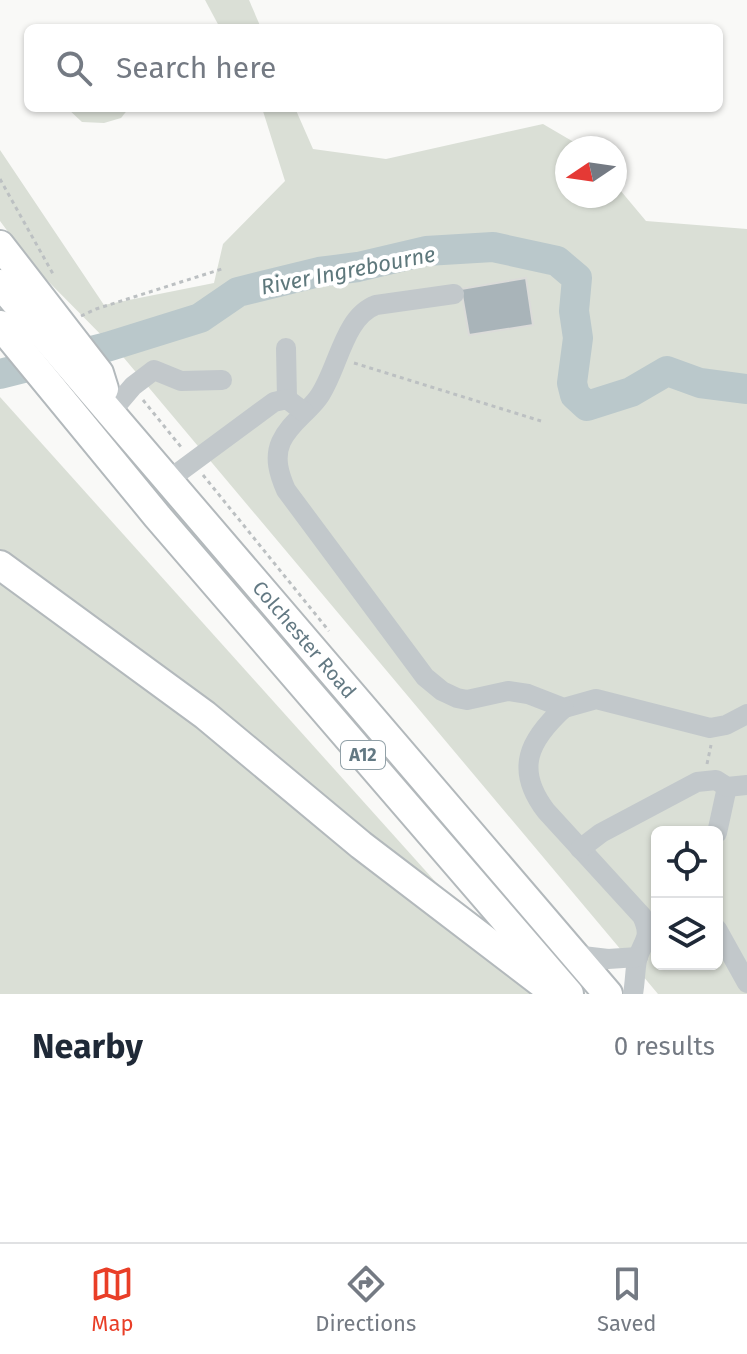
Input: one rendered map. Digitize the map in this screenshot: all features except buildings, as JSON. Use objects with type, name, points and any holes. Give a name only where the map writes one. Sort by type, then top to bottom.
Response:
[{"type":"highway","name":"A12","points":[[0,245],[89,375],[110,413]]},
{"type":"highway","name":"A12","points":[[0,284],[59,332]]},
{"type":"highway","name":"Colchester Road","points":[[8,335],[157,516],[569,994]]},
{"type":"highway","name":"Colchester Road","points":[[110,413],[608,994]]},
{"type":"highway","points":[[0,565],[205,715],[361,845],[556,994]]},
{"type":"lane","points":[[454,294],[365,309],[353,321],[328,383],[316,401],[289,428],[280,444],[278,474],[286,490],[425,677],[442,691],[467,700],[508,691],[528,694],[564,708]]},
{"type":"lane","points":[[286,348],[287,399]]},
{"type":"lane","points":[[110,413],[133,386],[154,370],[181,381],[222,380]]},
{"type":"lane","points":[[287,399],[304,412]]},
{"type":"lane","points":[[167,481],[274,402],[287,399]]},
{"type":"lane","points":[[633,994],[638,957],[645,947],[646,925],[642,916],[536,798],[528,776],[535,741],[544,727],[564,708],[596,699],[710,728],[726,725],[747,714]]},
{"type":"lane","points":[[580,849],[601,833],[704,780],[737,786],[720,826]]},
{"type":"lane","points":[[723,940],[747,983]]},
{"type":"lane","points":[[574,955],[608,959],[638,957]]},
{"type":"path","points":[[0,179],[53,274]]},
{"type":"path","points":[[59,332],[96,309],[225,268]]},
{"type":"path","points":[[338,359],[541,421]]},
{"type":"path","points":[[133,386],[329,631]]},
{"type":"path","points":[[704,780],[712,743],[710,728]]},
{"type":"shaded area","points":[[205,0],[249,0],[259,24],[218,24]]},
{"type":"shaded area","points":[[71,112],[126,112],[121,118],[104,123],[82,122]]},
{"type":"shaded area","points":[[263,112],[297,112],[313,149],[386,159],[543,124],[564,136],[555,136],[555,208],[627,208],[627,198],[646,221],[747,229],[747,994],[658,994],[124,358],[35,268],[0,221],[0,150],[104,305],[214,283],[223,244],[285,181]]},
{"type":"shaded area","points":[[0,397],[503,957],[535,994],[0,994]]},
{"type":"waterway","name":"River Ingrebourne","points":[[0,374],[107,347],[200,318],[238,292],[426,251],[493,247],[557,261],[577,278],[574,311],[578,338],[572,383],[575,395],[587,406],[631,392],[667,371],[700,383],[747,389]]}]
